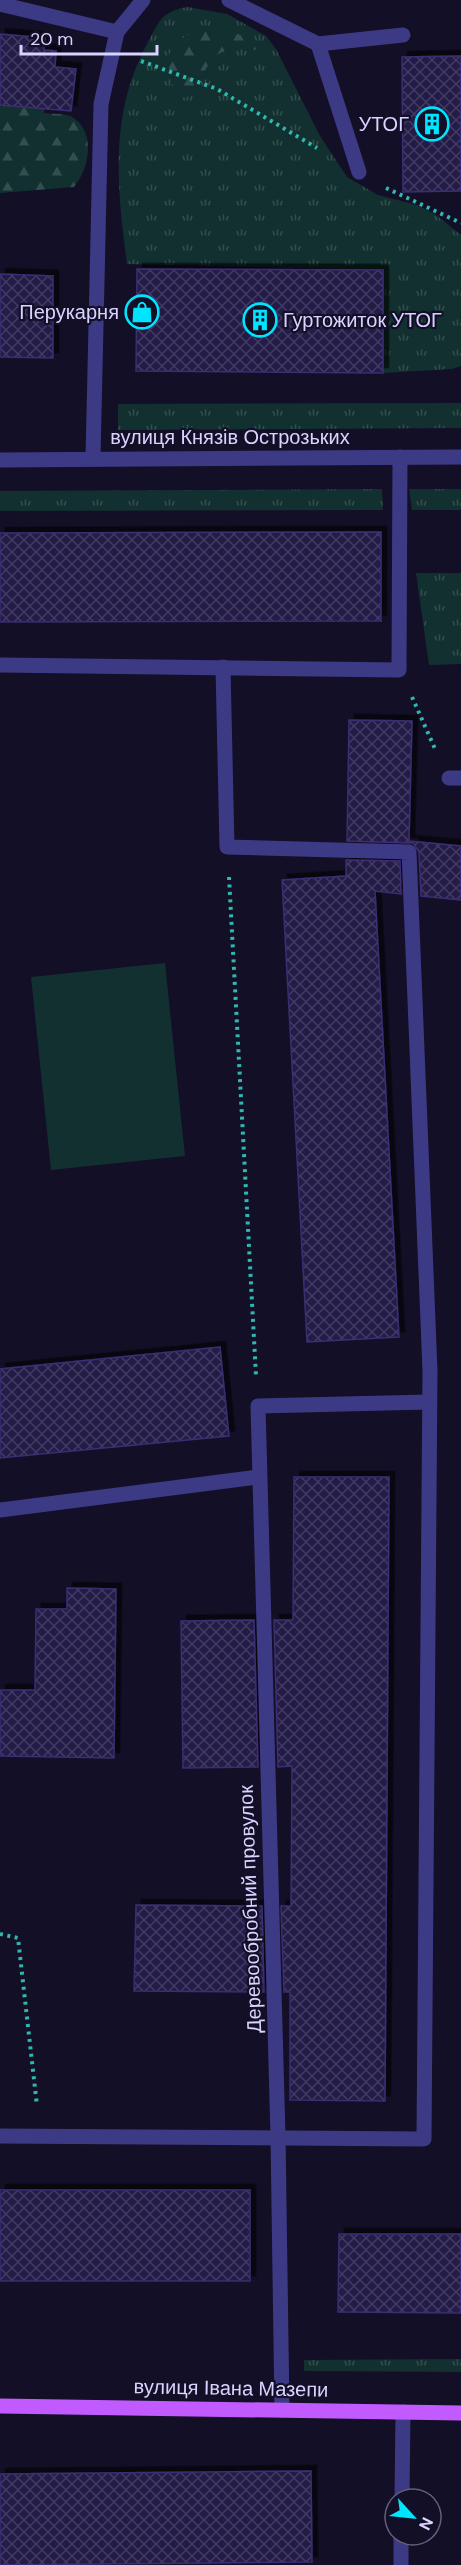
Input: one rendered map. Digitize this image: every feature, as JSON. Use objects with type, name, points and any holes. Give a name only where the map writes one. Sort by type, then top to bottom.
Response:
[{"type":"main road","name":"вулиця Івана Мазепи","points":[[0,2406],[461,2413]]},
{"type":"street","points":[[93,458],[101,104],[117,32],[143,0]]},
{"type":"street","points":[[228,0],[318,44],[403,35]]},
{"type":"street","points":[[0,4],[117,32]]},
{"type":"street","points":[[318,44],[359,172]]},
{"type":"street","points":[[0,665],[399,669],[400,457]]},
{"type":"street","name":"вулиця Князів Острозьких","points":[[0,460],[461,457]]},
{"type":"street","points":[[0,2136],[278,2136],[424,2139],[429,1402],[409,852],[227,847],[223,667]]},
{"type":"street","points":[[258,1406],[429,1402]]},
{"type":"street","name":"Деревообробний провулок","points":[[258,1406],[258,1477],[278,2136],[282,2410]]},
{"type":"street","points":[[0,1510],[258,1477]]},
{"type":"street","points":[[402,2487],[403,2412]]},
{"type":"street","points":[[401,2565],[402,2547]]},
{"type":"path","points":[[112,51],[217,89],[359,172],[461,223]]},
{"type":"path","points":[[399,669],[455,778]]},
{"type":"path","points":[[227,847],[258,1406]]},
{"type":"path","points":[[0,1934],[18,1938],[40,2136]]},
{"type":"green space","points":[[188,7],[227,14],[266,36],[276,49],[320,136],[347,177],[378,195],[417,205],[435,214],[461,235],[461,366],[452,369],[383,373],[383,270],[127,264],[119,179],[121,124],[126,97],[135,70],[158,24],[172,11]]},
{"type":"green space","points":[[222,29],[256,40],[258,45],[255,50],[228,50],[219,53],[208,65],[193,96],[179,98],[171,81],[167,58],[172,49],[189,34]]},
{"type":"green space","points":[[46,85],[44,113],[72,117],[85,132],[88,151],[84,171],[74,187],[0,193],[0,105],[5,106]]},
{"type":"green space","points":[[461,403],[461,428],[118,430],[118,404]]},
{"type":"green space","points":[[382,489],[383,510],[0,511],[0,491]]},
{"type":"green space","points":[[409,489],[461,489],[461,510],[412,510]]},
{"type":"green space","points":[[416,573],[461,573],[461,664],[429,665]]},
{"type":"green space","points":[[165,963],[185,1156],[51,1170],[31,977]]},
{"type":"green space","points":[[461,2359],[461,2372],[304,2371],[304,2360]]},
{"type":"building","points":[[0,34],[45,38],[44,50],[56,51],[55,67],[76,69],[71,111],[0,105]]},
{"type":"building","name":"УТОГ","points":[[461,56],[461,191],[403,192],[402,57]]},
{"type":"building","name":"Гуртожиток УТОГ","points":[[137,269],[383,270],[383,373],[136,371]]},
{"type":"building","points":[[0,274],[53,276],[53,358],[0,357]]},
{"type":"building","points":[[381,532],[381,621],[0,622],[0,533]]},
{"type":"building","points":[[349,720],[412,721],[409,841],[461,846],[461,900],[421,896],[419,852],[413,843],[347,841]]},
{"type":"building","points":[[346,860],[400,861],[401,894],[375,891],[399,1337],[307,1342],[282,880],[346,876]]},
{"type":"building","points":[[220,1347],[229,1436],[0,1458],[0,1369]]},
{"type":"building","points":[[294,1477],[389,1477],[385,2101],[290,2100],[290,1992],[284,1992],[281,1906],[291,1906],[292,1766],[278,1767],[274,1620],[293,1620]]},
{"type":"building","points":[[67,1588],[116,1589],[114,1758],[0,1756],[0,1690],[35,1690],[36,1609],[67,1609]]},
{"type":"building","points":[[254,1620],[258,1767],[183,1768],[181,1621]]},
{"type":"building","points":[[136,1905],[262,1906],[264,1992],[134,1991]]},
{"type":"building","points":[[0,2190],[250,2190],[250,2281],[0,2281]]},
{"type":"building","points":[[339,2234],[461,2234],[461,2313],[338,2312]]},
{"type":"building","points":[[311,2471],[312,2562],[0,2565],[0,2474]]},
{"type":"place","name":"УТОГ","points":[[432,124]]},
{"type":"place","name":"Перукарня","points":[[142,312]]},
{"type":"place","name":"Гуртожиток УТОГ","points":[[260,320]]}]
